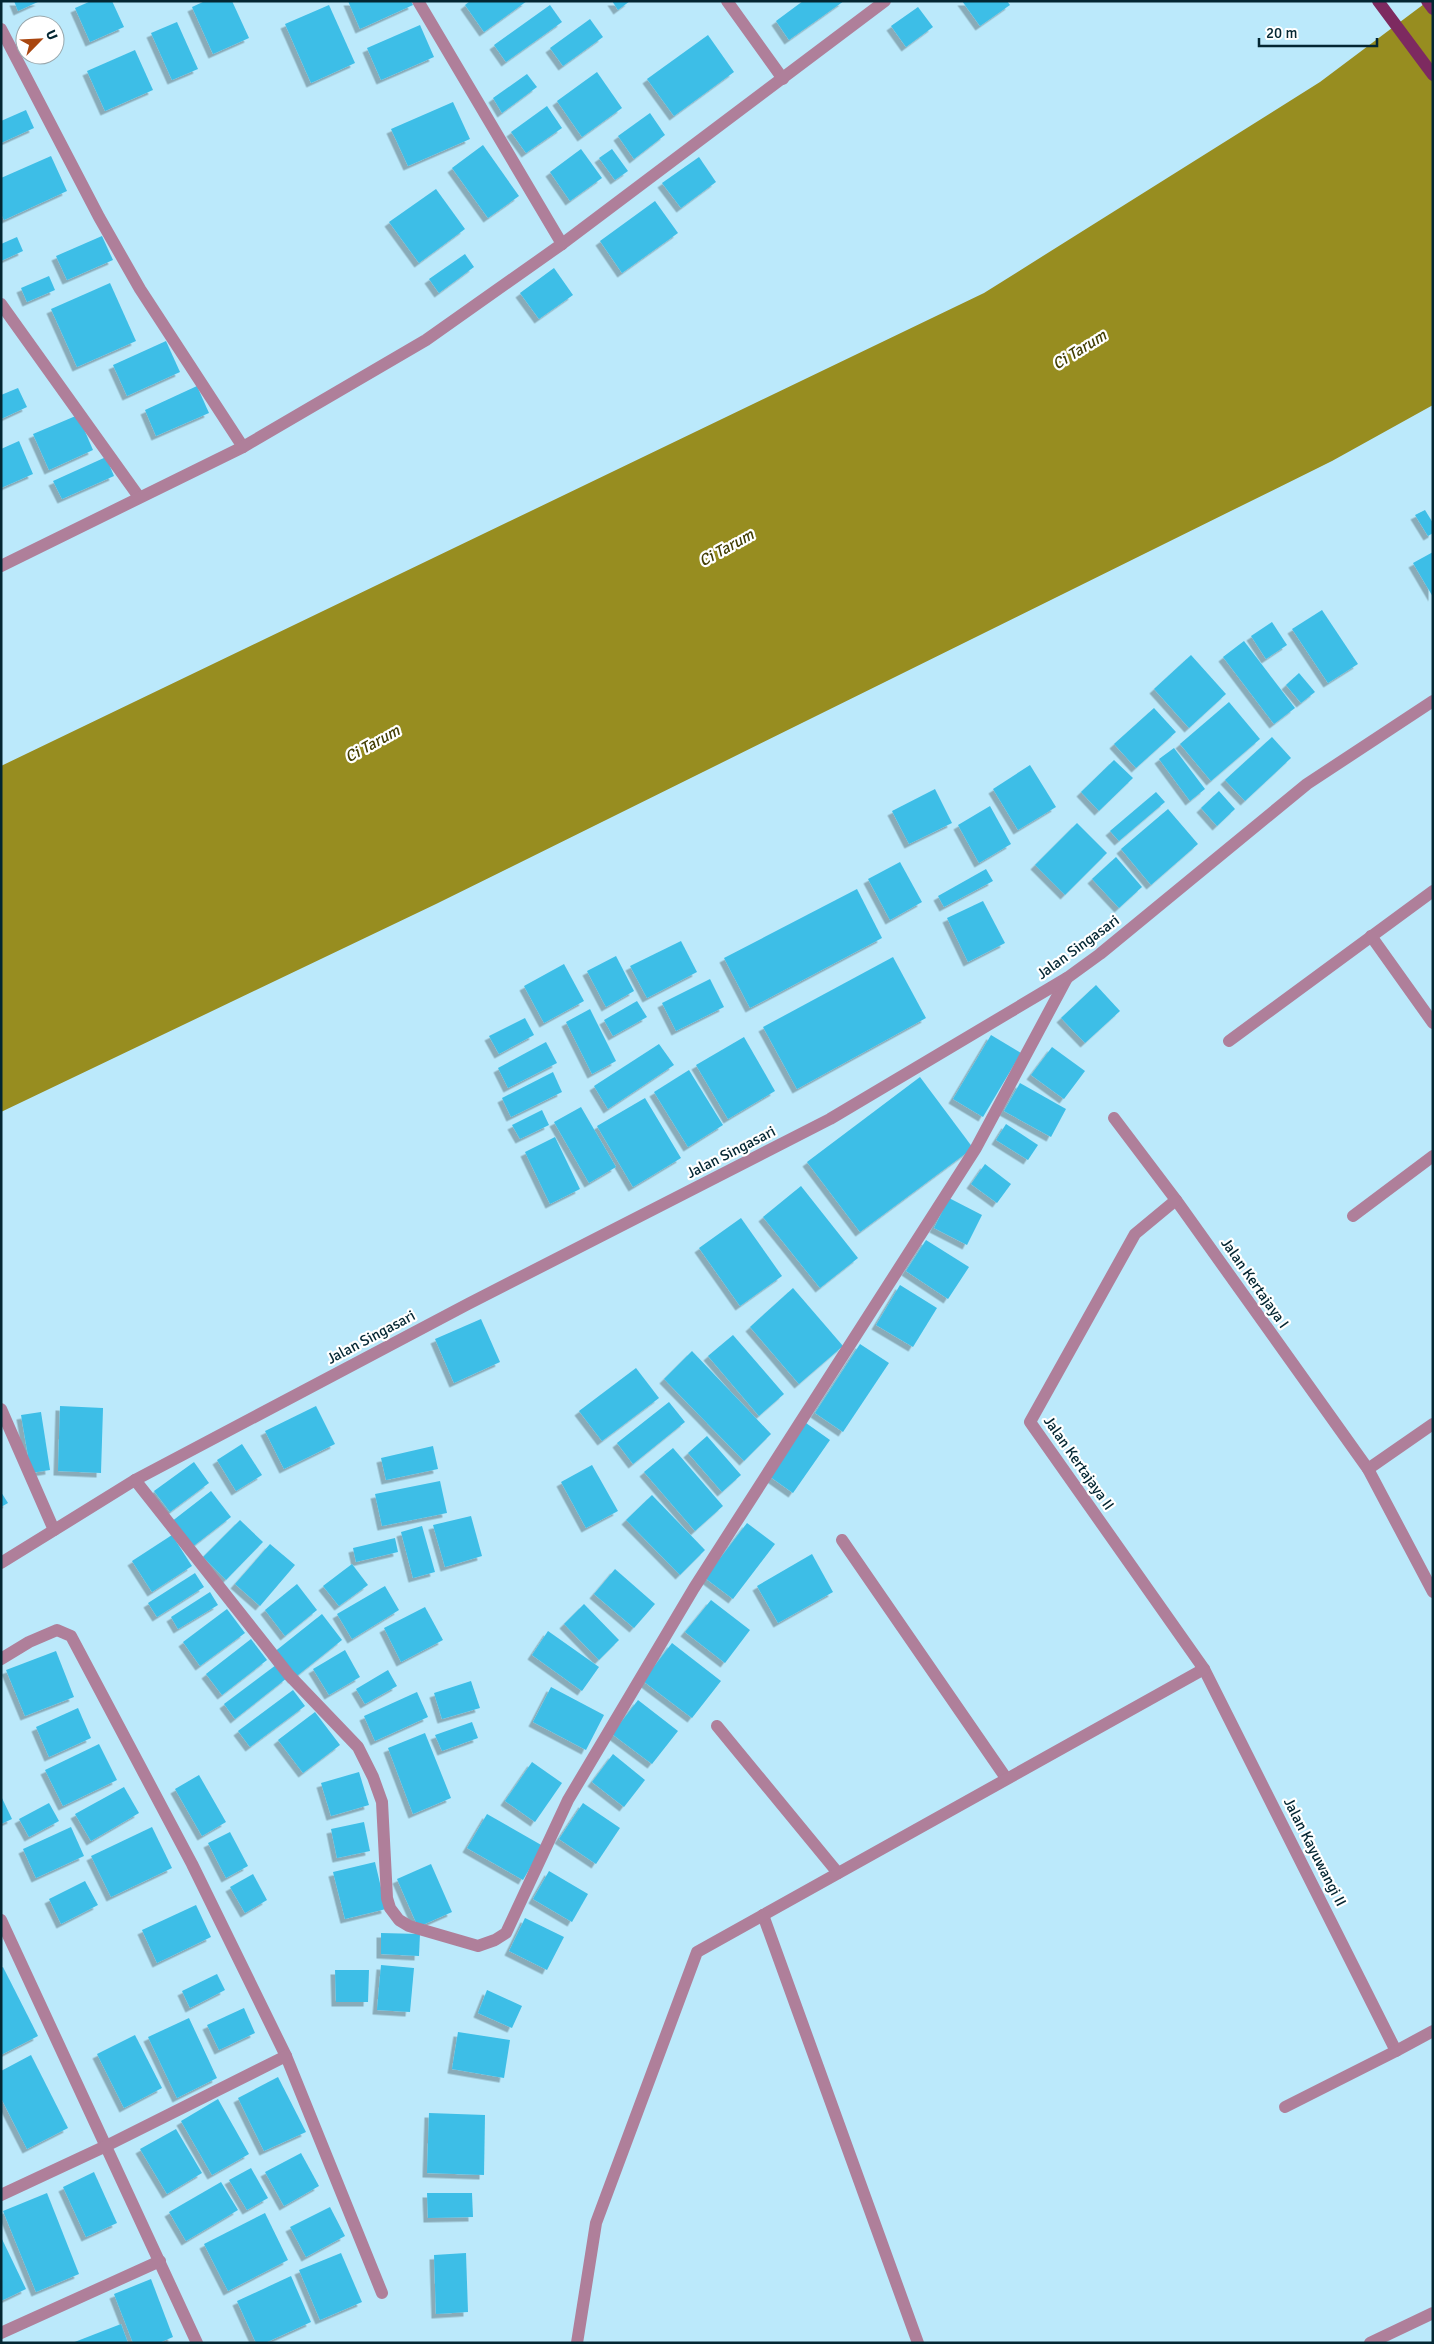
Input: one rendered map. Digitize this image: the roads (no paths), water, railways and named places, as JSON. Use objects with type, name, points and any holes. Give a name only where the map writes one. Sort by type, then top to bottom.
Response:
[{"type":"main road","points":[[1378,1],[1433,74]]},
{"type":"main road","points":[[1427,1],[1433,9]]},
{"type":"street","points":[[418,1],[562,244]]},
{"type":"street","points":[[727,1],[783,79]]},
{"type":"street","points":[[1,566],[243,447],[426,340],[488,294],[562,244],[885,1]]},
{"type":"street","points":[[1,29],[99,217],[140,290],[243,447]]},
{"type":"street","points":[[1,304],[138,497]]},
{"type":"street","name":"Jalan Singasari","points":[[1,1563],[135,1480],[468,1304],[830,1119],[1067,978],[1108,948],[1307,784],[1433,701]]},
{"type":"street","points":[[1229,1041],[1433,891]]},
{"type":"street","points":[[1371,936],[1433,1022]]},
{"type":"street","points":[[135,1480],[288,1675],[336,1723],[362,1754],[382,1802],[386,1890],[390,1908],[399,1920],[409,1926],[478,1946],[495,1940],[506,1933],[568,1800],[694,1588],[976,1148],[1067,978]]},
{"type":"street","name":"Jalan Kertajaya I","points":[[1114,1118],[1176,1200],[1368,1469],[1433,1592]]},
{"type":"street","points":[[1353,1216],[1433,1156]]},
{"type":"street","name":"Jalan Kertajaya II","points":[[1176,1200],[1135,1234],[1030,1422],[1204,1669]]},
{"type":"street","points":[[1,1408],[54,1530]]},
{"type":"street","points":[[1368,1469],[1433,1424]]},
{"type":"street","points":[[842,1540],[1006,1778]]},
{"type":"street","points":[[1,1659],[29,1642],[51,1632],[57,1630],[70,1636],[192,1864],[286,2056],[382,2293]]},
{"type":"street","points":[[577,2343],[596,2223],[697,1952],[1204,1669]]},
{"type":"street","name":"Jalan Kayuwangi II","points":[[1204,1669],[1396,2051]]},
{"type":"street","points":[[717,1726],[838,1873]]},
{"type":"street","points":[[763,1915],[918,2343]]},
{"type":"street","points":[[1,1920],[197,2343]]},
{"type":"street","points":[[1285,2107],[1433,2031]]},
{"type":"street","points":[[1,2195],[106,2146],[286,2056]]},
{"type":"street","points":[[1,2333],[160,2261]]},
{"type":"street","points":[[1370,2343],[1433,2313]]},
{"type":"water","name":"Ci Tarum","points":[[1428,1],[1433,1],[1433,405],[1332,461],[436,904],[1,1112],[1,766],[984,293],[1320,82]]}]
